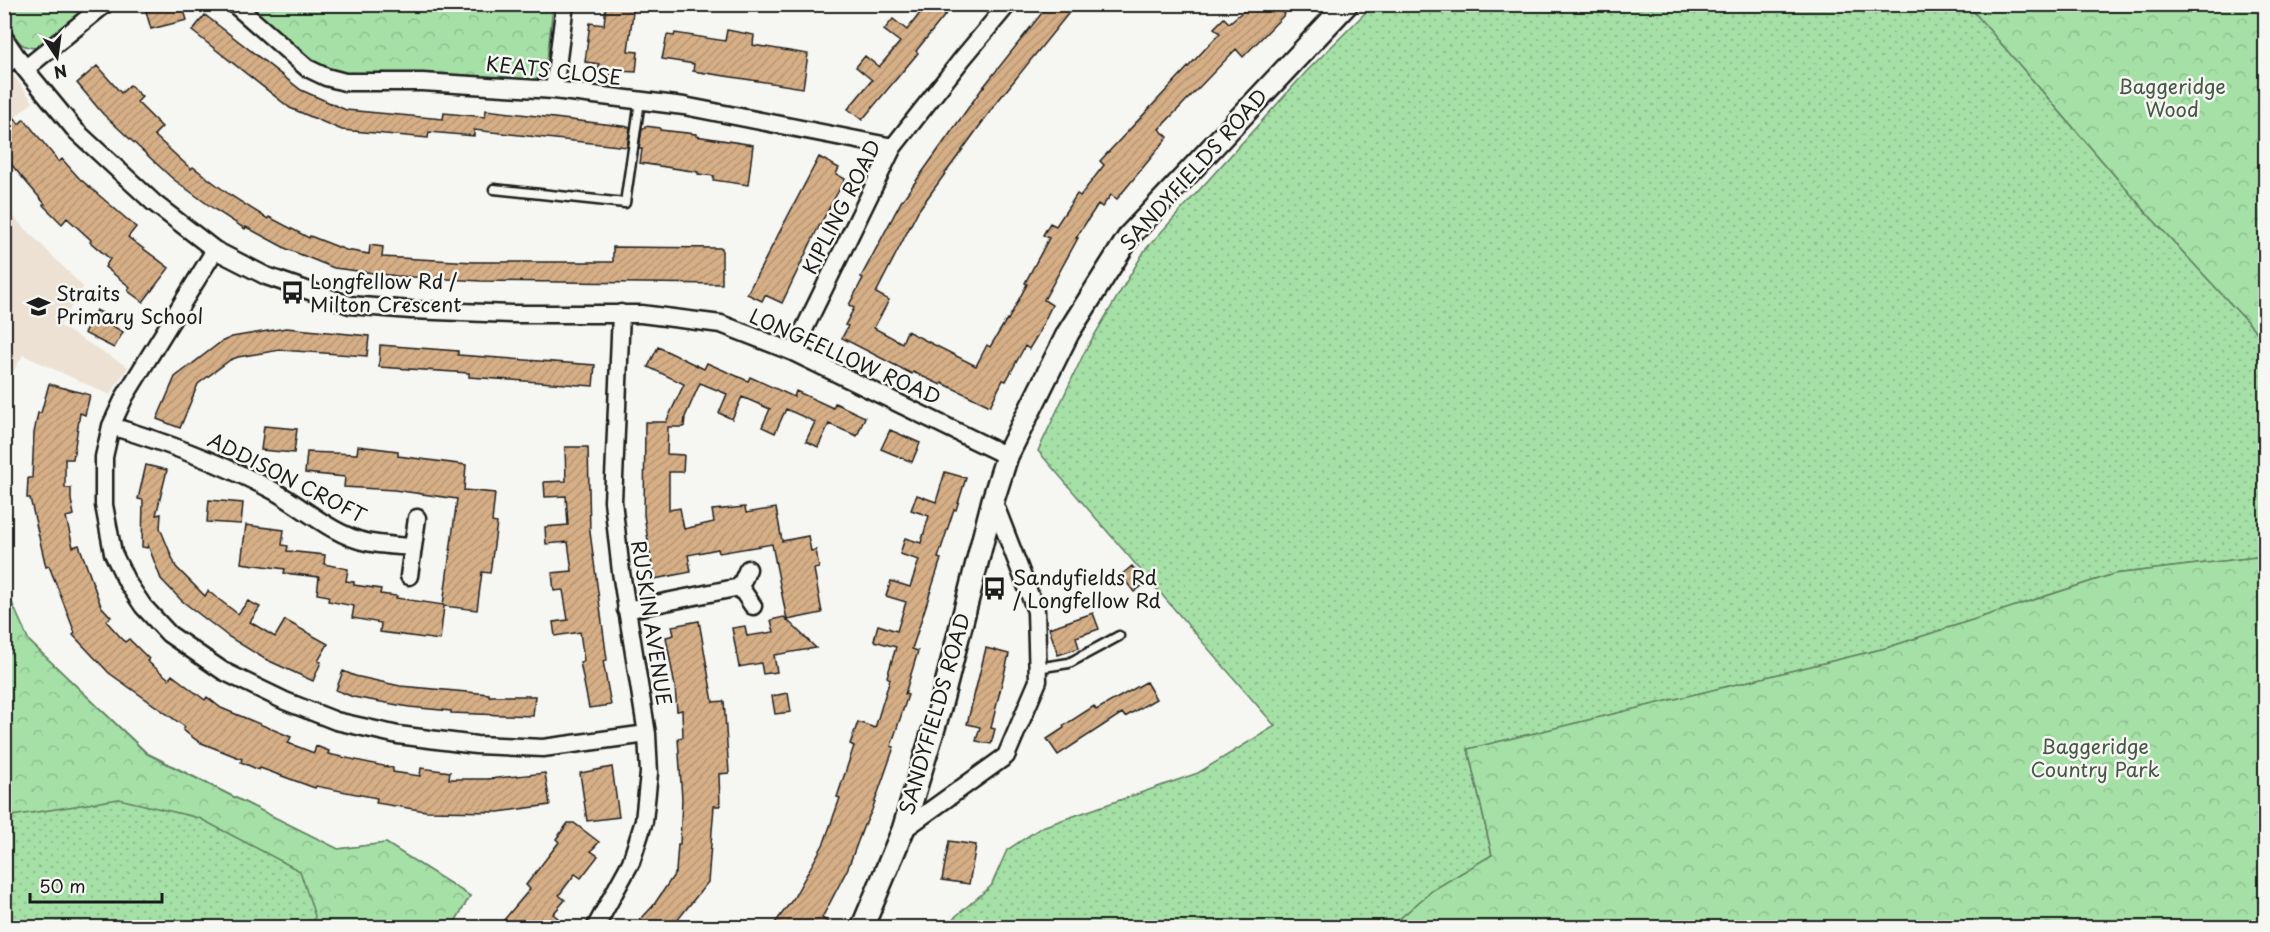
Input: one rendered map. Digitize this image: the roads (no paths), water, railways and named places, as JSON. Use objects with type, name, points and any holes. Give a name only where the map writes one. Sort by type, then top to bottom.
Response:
[{"type":"street","points":[[22,64],[105,4]]},
{"type":"street","name":"KEATS CLOSE","points":[[234,4],[307,68],[326,77],[345,82],[422,82],[554,90],[684,106],[893,147]]},
{"type":"street","points":[[554,90],[566,4]]},
{"type":"street","name":"KIPLING ROAD","points":[[793,352],[893,147],[1008,4]]},
{"type":"street","name":"SANDYFIELDS ROAD","points":[[862,927],[903,830],[940,708],[993,500],[1007,456],[1068,333],[1130,235],[1347,4]]},
{"type":"street","name":"LONGFELLOW ROAD","points":[[4,38],[76,131],[154,203],[215,250],[266,276],[350,304],[411,310],[511,314],[621,313],[674,317],[721,324],[793,352],[1007,456]]},
{"type":"street","points":[[215,250],[125,396],[111,426],[104,457],[104,505],[113,553],[142,606],[169,634],[223,671],[285,701],[336,721],[398,735],[476,744],[543,748],[647,734]]},
{"type":"street","name":"RUSKIN AVENUE","points":[[595,927],[632,861],[644,821],[649,773],[647,734],[626,610],[613,501],[621,313]]},
{"type":"street","name":"ADDISON CROFT","points":[[111,426],[167,442],[204,457],[274,491],[347,535],[366,542],[412,548]]},
{"type":"street","points":[[903,830],[1006,756],[1038,681],[1036,611],[993,500]]},
{"type":"street","points":[[409,576],[417,518]]},
{"type":"street","points":[[740,587],[748,569]]},
{"type":"street","points":[[626,610],[740,587]]},
{"type":"street","points":[[740,587],[753,606]]},
{"type":"lane","points":[[4,72],[22,64]]},
{"type":"lane","points":[[494,189],[625,203],[640,101]]},
{"type":"lane","points":[[1037,668],[1069,663],[1119,636]]},
{"type":"place","name":"Longfellow Rd / Milton Crescent","points":[[292,293]]},
{"type":"place","name":"Straits Primary School","points":[[38,306]]},
{"type":"place","name":"Sandyfields Rd / Longfellow Rd","points":[[995,589]]},
{"type":"park label","name":"Baggeridge Wood","points":[[2172,98]]},
{"type":"park label","name":"Baggeridge Country Park","points":[[2095,758]]}]
